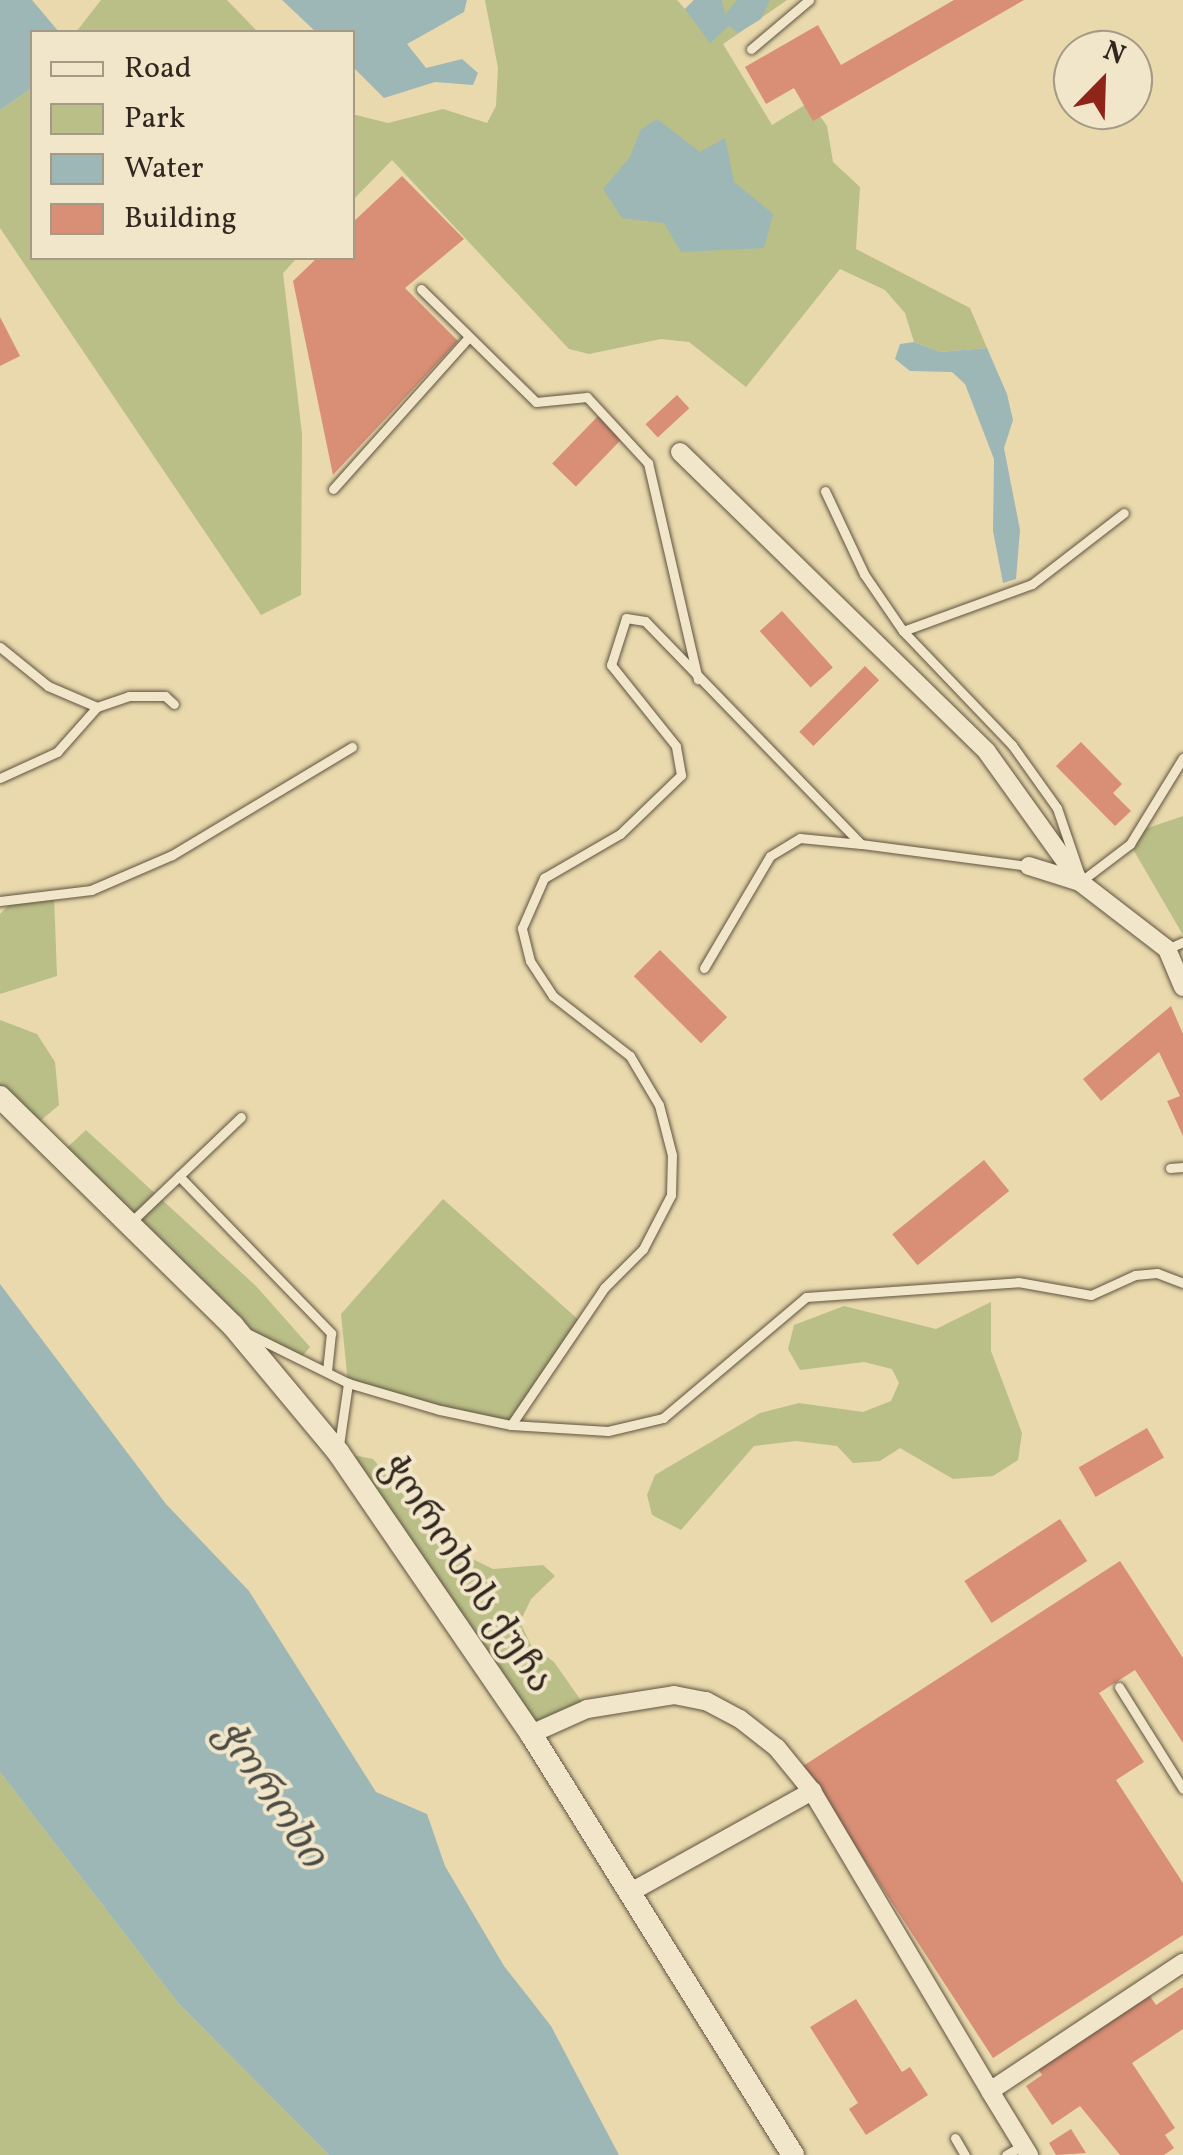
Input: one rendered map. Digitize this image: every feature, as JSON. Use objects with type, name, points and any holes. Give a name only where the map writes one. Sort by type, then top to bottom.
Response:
[{"type":"street","points":[[680,452],[987,752],[1080,882]]},
{"type":"street","points":[[1029,866],[1080,882],[1175,945],[1183,987]]},
{"type":"street","name":"ჭოროხის ქუჩა","points":[[0,1097],[233,1326],[338,1452],[531,1734],[793,2155]]},
{"type":"street","points":[[531,1734],[612,1703],[674,1695],[706,1701],[777,1748],[812,1791],[1026,2150]]},
{"type":"street","points":[[630,1893],[812,1791]]},
{"type":"street","points":[[990,2091],[1183,1962]]},
{"type":"lane","points":[[751,49],[808,7],[809,0]]},
{"type":"lane","points":[[421,290],[536,402],[586,397],[648,462],[699,682]]},
{"type":"lane","points":[[333,489],[469,337]]},
{"type":"lane","points":[[825,492],[864,574],[903,631],[936,674],[1012,745],[1057,808],[1080,882],[1130,844],[1183,758]]},
{"type":"lane","points":[[903,631],[1032,584],[1124,513]]},
{"type":"lane","points":[[512,1425],[604,1288],[644,1250],[672,1195],[672,1155],[659,1106],[630,1056],[553,996],[530,961],[522,928],[544,878],[620,834],[681,775],[676,746],[610,664],[626,618],[645,621],[699,682],[861,844]]},
{"type":"lane","points":[[0,647],[48,686],[97,707]]},
{"type":"lane","points":[[0,778],[57,752],[97,707],[128,696],[164,696],[174,704]]},
{"type":"lane","points":[[0,900],[91,890],[172,855],[352,747]]},
{"type":"lane","points":[[704,968],[770,856],[800,838],[1029,866]]},
{"type":"lane","points":[[129,1224],[241,1117]]},
{"type":"lane","points":[[1170,1168],[1183,1167]]},
{"type":"lane","points":[[179,1176],[331,1334],[327,1372]]},
{"type":"lane","points":[[233,1326],[348,1383],[512,1425],[608,1430],[663,1418],[806,1297],[1018,1282],[1090,1295],[1135,1274],[1157,1273],[1183,1283]]},
{"type":"lane","points":[[338,1452],[348,1383]]},
{"type":"lane","points":[[1119,1686],[1183,1789]]},
{"type":"lane","points":[[955,2138],[964,2155]]},
{"type":"lane","points":[[1006,2155],[1026,2150]]},
{"type":"green space","points":[[101,0],[227,0],[256,30],[78,30]]},
{"type":"green space","points":[[485,0],[677,0],[685,9],[694,0],[787,0],[723,44],[772,125],[810,102],[827,126],[833,162],[860,187],[856,249],[970,308],[987,348],[940,352],[914,342],[905,313],[885,290],[840,269],[746,387],[689,342],[661,339],[589,354],[569,349],[392,160],[355,198],[355,115],[388,123],[443,109],[487,123],[496,106],[498,68]]},
{"type":"green space","points":[[30,89],[30,260],[295,260],[283,273],[302,434],[301,595],[261,615],[0,228],[0,110]]},
{"type":"green space","points":[[1183,816],[1183,935],[1130,844],[1139,831]]},
{"type":"green space","points":[[54,895],[57,976],[0,994],[0,914],[14,900]]},
{"type":"green space","points":[[0,1020],[37,1034],[55,1062],[59,1105],[32,1128],[0,1097]]},
{"type":"green space","points":[[86,1130],[256,1286],[310,1347],[300,1359],[233,1326],[59,1155]]},
{"type":"green space","points":[[443,1199],[581,1322],[511,1425],[348,1383],[341,1314]]},
{"type":"green space","points":[[991,1302],[991,1351],[1022,1433],[1018,1460],[993,1476],[953,1479],[900,1448],[880,1461],[853,1463],[837,1446],[796,1441],[754,1446],[681,1530],[652,1515],[647,1495],[655,1475],[760,1413],[799,1403],[863,1412],[891,1401],[899,1383],[892,1369],[864,1362],[800,1370],[788,1349],[794,1325],[844,1306],[936,1329]]},
{"type":"green space","points":[[338,1452],[373,1459],[448,1547],[493,1569],[543,1565],[555,1576],[531,1599],[520,1622],[531,1645],[554,1662],[587,1709],[531,1734]]},
{"type":"green space","points":[[0,1772],[179,2004],[329,2155],[0,2155]]},
{"type":"water","points":[[0,0],[32,0],[57,30],[30,30],[30,89],[0,110]]},
{"type":"water","points":[[282,0],[467,0],[464,12],[407,44],[426,68],[462,59],[478,73],[473,85],[435,82],[384,98],[355,69],[355,30],[314,30]]},
{"type":"water","points":[[694,0],[722,0],[725,15],[737,0],[770,0],[761,19],[738,33],[729,26],[710,43],[685,9]]},
{"type":"water","points":[[657,119],[700,152],[725,138],[734,182],[773,214],[764,248],[681,252],[664,223],[622,218],[603,189],[630,157],[641,129]]},
{"type":"water","points":[[914,342],[940,352],[987,348],[1007,394],[1013,420],[1004,448],[1020,530],[1016,579],[1003,583],[993,531],[994,459],[965,384],[952,372],[910,371],[895,359],[900,344]]},
{"type":"water","name":"ჭოროხი","points":[[0,1284],[166,1504],[249,1591],[376,1792],[427,1814],[445,1866],[504,1966],[551,2026],[619,2155],[329,2155],[179,2004],[0,1772]]},
{"type":"building","points":[[954,0],[1024,0],[813,121],[794,88],[766,104],[745,67],[818,25],[841,65]]},
{"type":"building","points":[[402,176],[464,239],[405,288],[458,341],[333,475],[293,281],[315,260],[355,260],[355,220]]},
{"type":"building","points":[[0,317],[20,356],[0,366]]},
{"type":"building","points":[[677,395],[689,408],[658,437],[646,424]]},
{"type":"building","points":[[598,416],[622,439],[576,486],[552,463]]},
{"type":"building","points":[[782,611],[833,667],[811,688],[760,631]]},
{"type":"building","points":[[865,666],[879,680],[813,746],[799,732]]},
{"type":"building","points":[[1081,742],[1122,784],[1113,793],[1131,811],[1115,826],[1056,766]]},
{"type":"building","points":[[660,950],[727,1017],[701,1043],[634,976]]},
{"type":"building","points":[[1171,1006],[1183,1034],[1183,1136],[1167,1101],[1180,1096],[1159,1052],[1101,1101],[1083,1079]]},
{"type":"building","points":[[984,1160],[1009,1191],[917,1265],[892,1234]]},
{"type":"building","points":[[1147,1428],[1164,1457],[1096,1497],[1079,1468]]},
{"type":"building","points":[[1060,1519],[1087,1561],[992,1623],[964,1581]]},
{"type":"building","points":[[1120,1561],[1183,1658],[1183,1743],[1135,1670],[1099,1693],[1144,1762],[1116,1780],[1183,1883],[1183,1935],[993,2058],[803,1766]]},
{"type":"building","points":[[1183,1987],[1183,2029],[1132,2063],[1175,2128],[1165,2135],[1174,2148],[1164,2155],[1120,2155],[1080,2106],[1052,2125],[1026,2086],[1042,2075],[1038,2069],[1150,1996],[1156,2005]]},
{"type":"building","points":[[856,1999],[902,2072],[910,2067],[928,2095],[866,2135],[849,2109],[858,2103],[810,2027]]},
{"type":"building","points":[[1071,2129],[1086,2153],[1056,2155],[1049,2143]]}]
